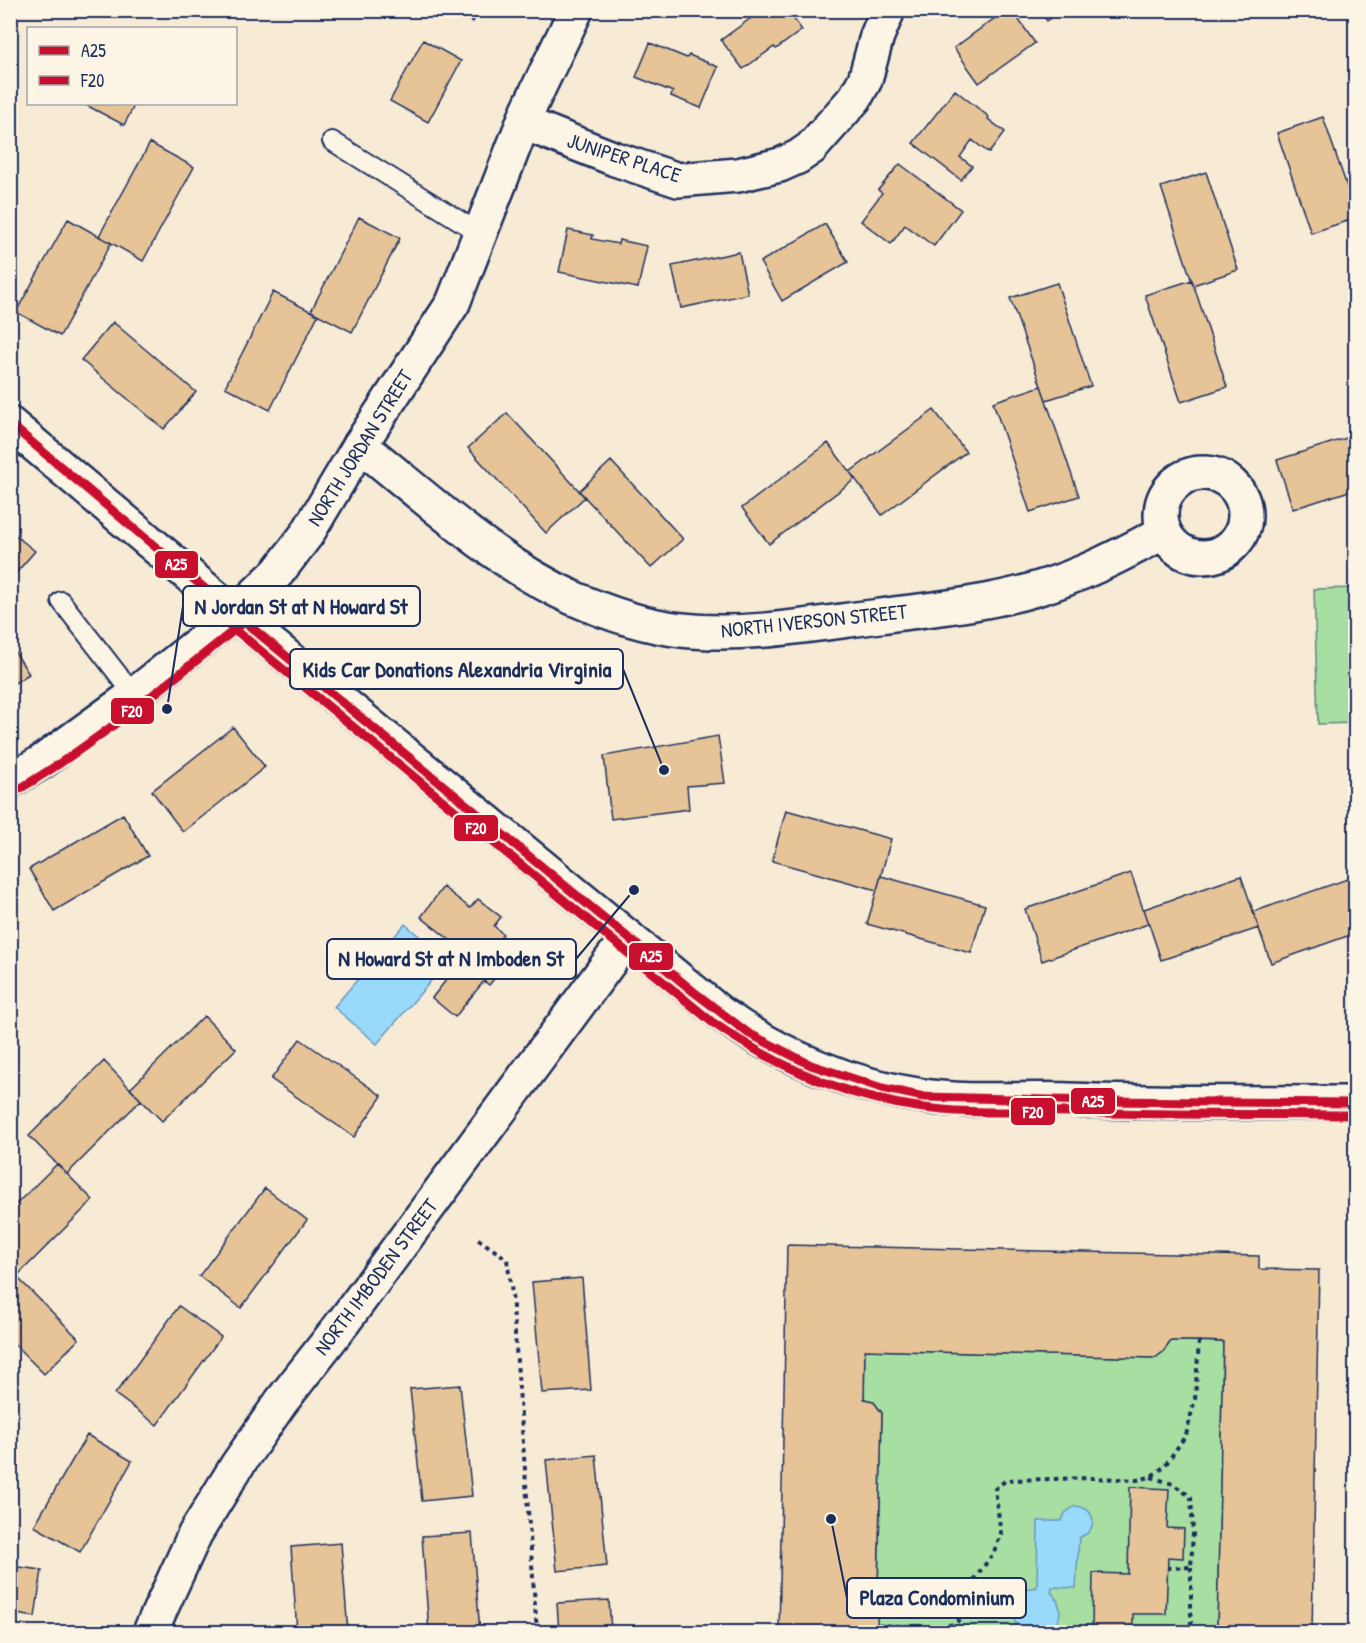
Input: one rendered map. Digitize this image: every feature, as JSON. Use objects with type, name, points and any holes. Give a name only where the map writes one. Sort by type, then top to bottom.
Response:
[{"type":"street","name":"NORTH JORDAN STREET","points":[[10,781],[40,763],[134,695],[235,614],[278,572],[307,534],[360,445],[453,303],[524,123],[576,10]]},
{"type":"street","name":"JUNIPER PLACE","points":[[524,123],[615,159],[678,180],[738,175],[780,165],[811,148],[855,98],[865,80],[877,36],[888,10]]},
{"type":"street","points":[[10,424],[235,614],[720,1013],[748,1033],[811,1065],[882,1088],[924,1096],[1356,1103]]},
{"type":"street","name":"NORTH IVERSON STREET","points":[[360,445],[473,536],[539,580],[575,598],[645,624],[682,630],[740,632],[917,611],[998,597],[1035,589],[1082,573],[1164,532]]},
{"type":"street","name":"NORTH IMBODEN STREET","points":[[150,1632],[195,1533],[238,1464],[281,1402],[345,1320],[628,937]]},
{"type":"lane","points":[[332,141],[481,234]]},
{"type":"lane","points":[[61,601],[134,695]]},
{"type":"path","points":[[478,1239],[507,1259],[512,1294],[537,1632]]},
{"type":"path","points":[[878,1625],[944,1628],[958,1622],[975,1578],[993,1554],[1001,1534],[995,1489],[1006,1480],[1048,1478],[1137,1480],[1150,1477],[1164,1467],[1186,1435],[1195,1399],[1199,1341]]},
{"type":"path","points":[[1150,1477],[1173,1484],[1191,1497],[1193,1533],[1191,1632]]},
{"type":"path","points":[[1167,1568],[1191,1567]]},
{"type":"green space","points":[[1355,588],[1355,723],[1318,724],[1314,589]]},
{"type":"green space","points":[[1171,1341],[1223,1342],[1217,1632],[877,1632],[882,1413],[873,1401],[864,1399],[865,1350],[1155,1358]]},
{"type":"water","points":[[405,924],[448,961],[377,1044],[334,1007]]},
{"type":"water","points":[[1075,1506],[1089,1512],[1092,1519],[1088,1533],[1079,1538],[1076,1588],[1052,1587],[1051,1592],[1060,1608],[1059,1619],[1047,1632],[1027,1632],[1015,1622],[1013,1609],[1016,1598],[1020,1594],[1037,1587],[1038,1521],[1062,1521],[1065,1513]]},
{"type":"building","points":[[451,10],[479,10],[473,22]]},
{"type":"building","points":[[757,10],[787,10],[802,30],[743,69],[721,40],[751,18],[749,16]]},
{"type":"building","points":[[1006,10],[1012,10],[1035,43],[979,83],[954,48]]},
{"type":"building","points":[[1040,10],[1062,10],[1047,21]]},
{"type":"building","points":[[423,40],[461,61],[428,122],[390,101]]},
{"type":"building","points":[[650,43],[687,58],[689,55],[718,67],[701,108],[671,96],[673,92],[636,77]]},
{"type":"building","points":[[955,90],[1005,132],[989,153],[972,140],[960,157],[972,166],[961,180],[913,143]]},
{"type":"building","points":[[86,105],[134,105],[124,125]]},
{"type":"building","points":[[1323,117],[1356,218],[1311,233],[1277,133]]},
{"type":"building","points":[[150,143],[194,167],[143,261],[99,236]]},
{"type":"building","points":[[900,164],[961,210],[934,246],[905,225],[891,244],[861,221],[882,193],[878,190]]},
{"type":"building","points":[[1206,172],[1238,270],[1193,285],[1161,187]]},
{"type":"building","points":[[359,217],[400,238],[352,332],[311,311]]},
{"type":"building","points":[[1356,218],[1356,241],[1349,220]]},
{"type":"building","points":[[68,219],[111,243],[60,336],[16,312]]},
{"type":"building","points":[[825,224],[848,262],[782,301],[760,262]]},
{"type":"building","points":[[568,230],[593,235],[592,239],[618,244],[619,240],[647,246],[638,288],[559,272]]},
{"type":"building","points":[[739,252],[748,294],[681,308],[672,266]]},
{"type":"building","points":[[1192,280],[1227,387],[1181,402],[1145,295]]},
{"type":"building","points":[[1057,283],[1091,386],[1046,400],[1010,298]]},
{"type":"building","points":[[273,292],[318,315],[270,410],[225,387]]},
{"type":"building","points":[[113,322],[196,392],[164,429],[81,360]]},
{"type":"building","points":[[1356,339],[1356,359],[1349,341]]},
{"type":"building","points":[[1041,386],[1079,496],[1030,512],[993,402]]},
{"type":"building","points":[[934,410],[966,452],[882,515],[850,472]]},
{"type":"building","points":[[507,413],[585,497],[546,533],[468,448]]},
{"type":"building","points":[[1356,435],[1356,489],[1293,509],[1277,460]]},
{"type":"building","points":[[828,443],[855,479],[769,544],[742,508]]},
{"type":"building","points":[[611,461],[683,539],[651,568],[579,491]]},
{"type":"building","points":[[10,531],[35,551],[10,580]]},
{"type":"building","points":[[10,644],[29,674],[10,686]]},
{"type":"building","points":[[233,727],[265,767],[183,832],[152,791]]},
{"type":"building","points":[[718,736],[725,783],[687,786],[689,809],[611,819],[604,756]]},
{"type":"building","points":[[786,810],[891,839],[877,890],[772,861]]},
{"type":"building","points":[[123,814],[148,856],[54,911],[29,869]]},
{"type":"building","points":[[1131,873],[1148,924],[1042,961],[1025,909]]},
{"type":"building","points":[[881,876],[985,905],[971,953],[867,924]]},
{"type":"building","points":[[1241,876],[1259,928],[1161,960],[1144,909]]},
{"type":"building","points":[[1356,876],[1356,933],[1271,963],[1253,912]]},
{"type":"building","points":[[443,887],[470,908],[478,899],[501,917],[494,926],[503,934],[494,947],[510,960],[489,985],[484,981],[455,1017],[432,998],[457,966],[463,971],[468,964],[459,957],[464,951],[421,917]]},
{"type":"building","points":[[204,1016],[236,1049],[162,1121],[130,1089]]},
{"type":"building","points":[[300,1039],[382,1096],[354,1137],[271,1079]]},
{"type":"building","points":[[104,1061],[141,1100],[67,1174],[29,1136]]},
{"type":"building","points":[[57,1164],[93,1200],[17,1276],[10,1270],[10,1210]]},
{"type":"building","points":[[265,1188],[307,1220],[241,1308],[199,1276]]},
{"type":"building","points":[[787,1245],[1259,1256],[1259,1269],[1319,1270],[1312,1632],[1217,1632],[1223,1342],[1171,1341],[1155,1358],[865,1350],[864,1399],[873,1401],[882,1413],[877,1632],[779,1632]]},
{"type":"building","points":[[10,1270],[79,1339],[44,1374],[10,1340]]},
{"type":"building","points":[[582,1278],[591,1390],[542,1393],[532,1282]]},
{"type":"building","points":[[179,1306],[221,1337],[157,1425],[115,1394]]},
{"type":"building","points":[[460,1385],[472,1496],[422,1501],[410,1389]]},
{"type":"building","points":[[87,1435],[132,1461],[80,1552],[34,1526]]},
{"type":"building","points":[[596,1455],[607,1566],[557,1571],[546,1460]]},
{"type":"building","points":[[1130,1487],[1169,1489],[1167,1528],[1184,1529],[1183,1558],[1168,1557],[1166,1614],[1133,1614],[1133,1630],[1092,1628],[1093,1573],[1128,1574]]},
{"type":"building","points":[[472,1533],[480,1632],[429,1632],[422,1536]]},
{"type":"building","points":[[341,1543],[348,1632],[297,1632],[291,1547]]},
{"type":"building","points":[[10,1566],[42,1570],[35,1617],[10,1613]]},
{"type":"building","points":[[609,1600],[611,1632],[559,1632],[557,1603]]},
{"type":"transit line","name":"A25","points":[[10,424],[235,614],[694,992],[748,1033],[811,1065],[882,1088],[924,1097],[1356,1103]]},
{"type":"transit line","name":"F20","points":[[227,623],[712,1022],[765,1055],[793,1069],[851,1092],[881,1100],[943,1110],[1356,1115]]},
{"type":"transit line","name":"F20","points":[[16,791],[104,732],[243,623]]},
{"type":"place","name":"N Jordan St at N Howard St","points":[[167,709]]},
{"type":"place","name":"Kids Car Donations Alexandria Virginia","points":[[664,770]]},
{"type":"place","name":"N Howard St at N Imboden St","points":[[634,890]]},
{"type":"place","name":"Plaza Condominium","points":[[831,1519]]}]
